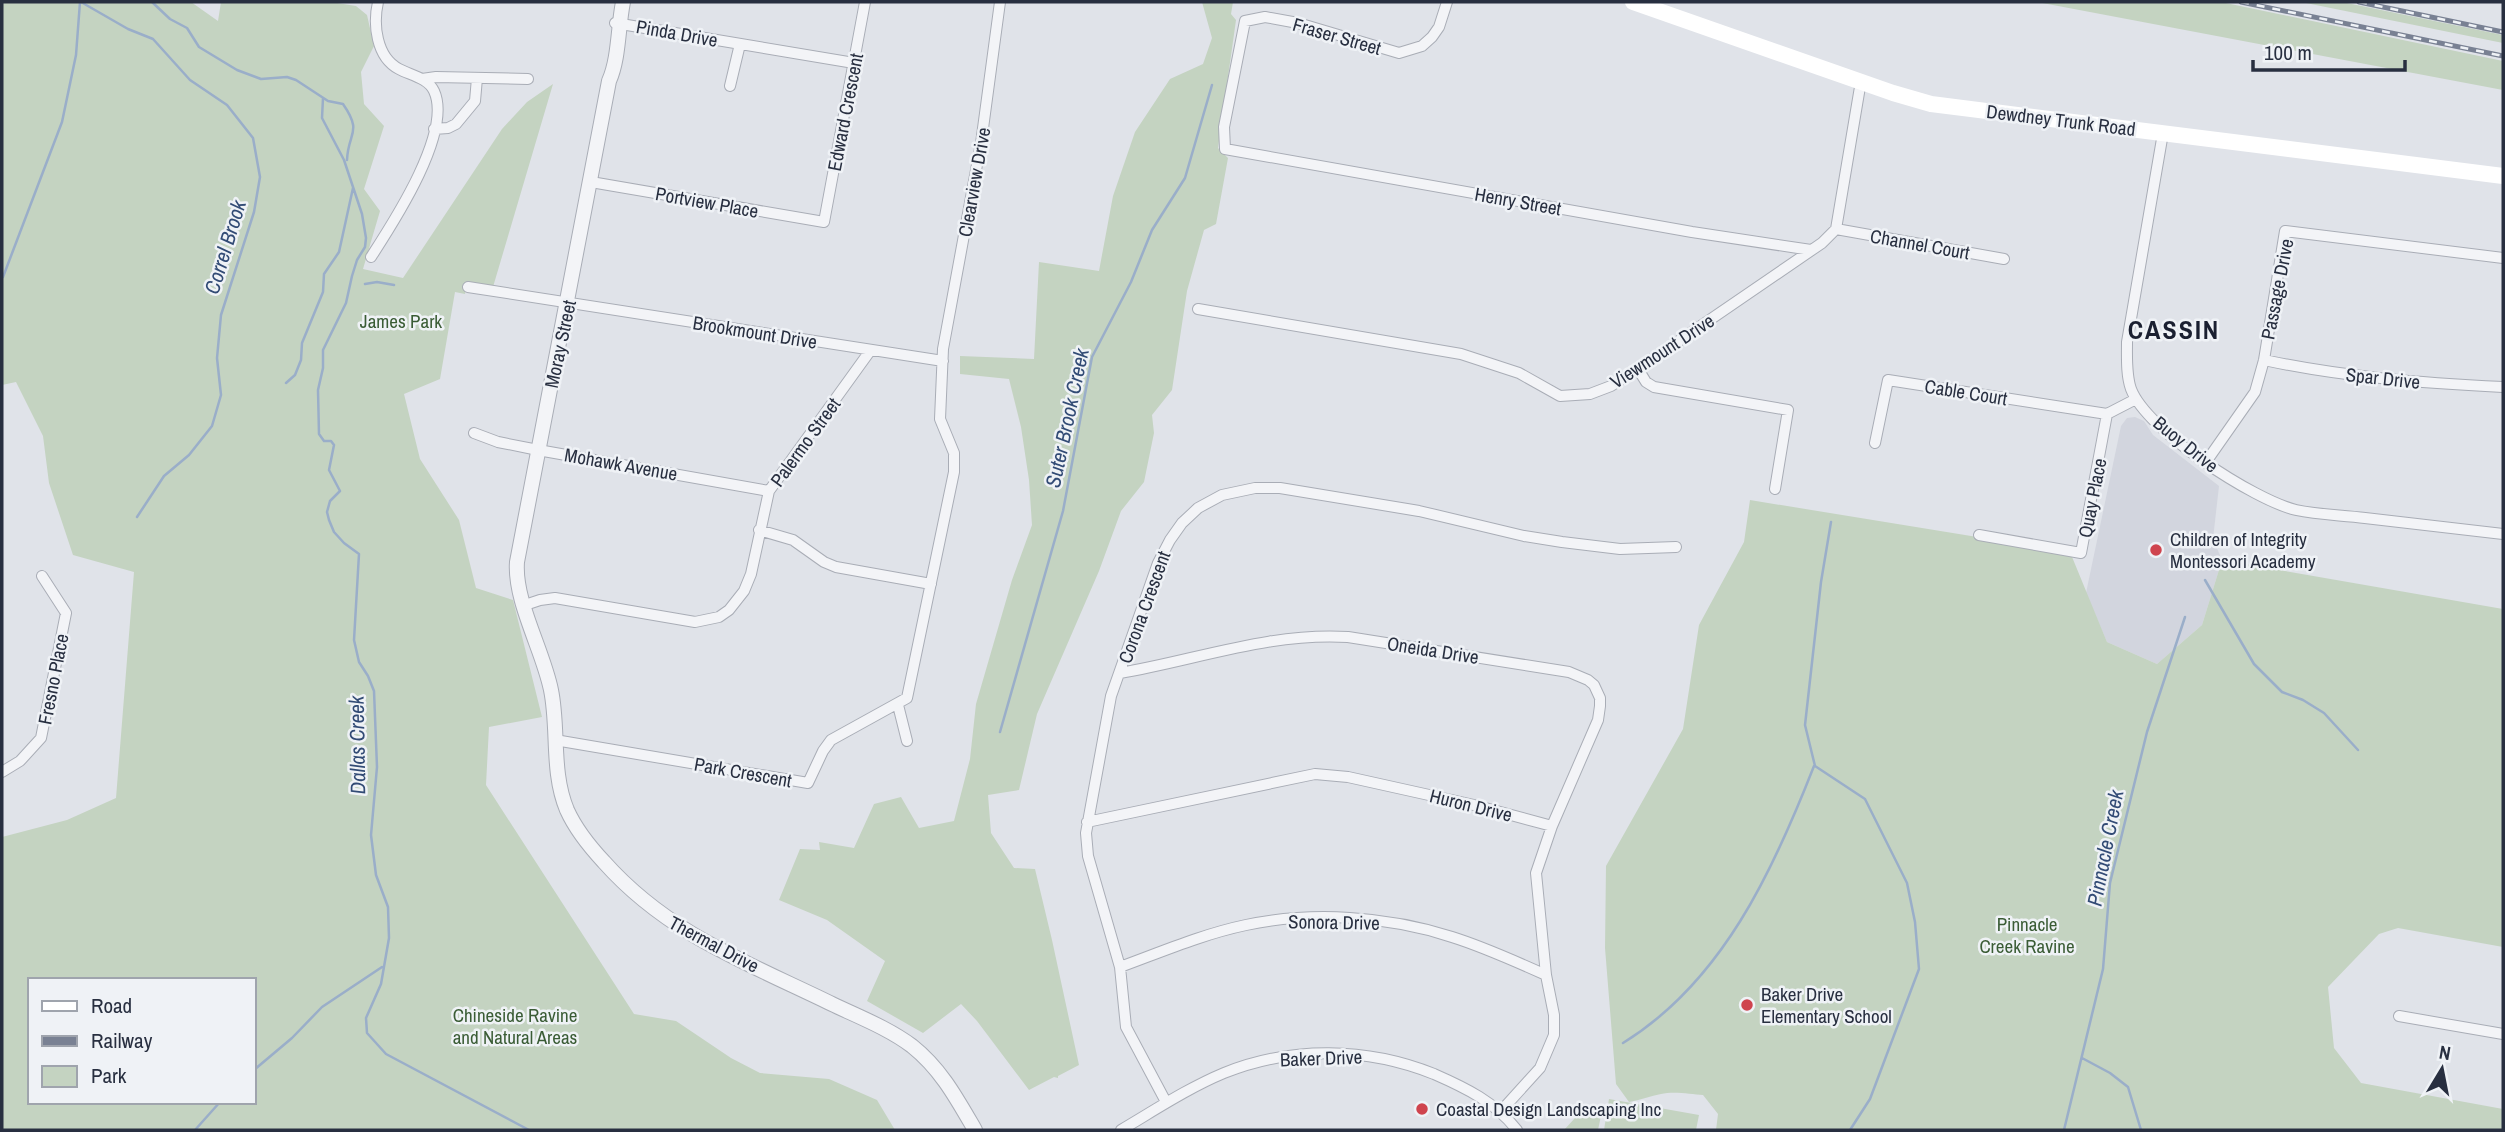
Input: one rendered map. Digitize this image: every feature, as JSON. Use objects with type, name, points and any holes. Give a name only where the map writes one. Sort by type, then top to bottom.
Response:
[{"type":"main road","name":"Dewdney Trunk Road","points":[[1633,2],[1931,104],[2503,176]]},
{"type":"street","points":[[371,257],[416,185],[434,129],[436,95],[430,84],[395,67],[387,58],[376,30],[377,2]]},
{"type":"street","name":"Moray Street","points":[[525,605],[516,570],[609,81],[615,68],[621,2]]},
{"type":"street","name":"Edward Crescent","points":[[824,222],[865,2]]},
{"type":"street","name":"Clearview Drive","points":[[943,361],[981,143],[1000,2]]},
{"type":"street","name":"Fraser Street","points":[[1224,149],[1224,127],[1245,21],[1265,17],[1298,23],[1399,53],[1422,46],[1432,37],[1439,27],[1447,2]]},
{"type":"street","name":"Pinda Drive","points":[[617,23],[854,63]]},
{"type":"street","name":"Pinda Drive","points":[[730,86],[740,44]]},
{"type":"street","points":[[434,129],[448,128],[456,124],[475,101],[477,78]]},
{"type":"street","points":[[422,79],[528,79]]},
{"type":"street","points":[[1836,229],[1861,80]]},
{"type":"street","name":"Buoy Drive","points":[[2163,133],[2127,342],[2127,371],[2136,399],[2162,429],[2206,462],[2256,495],[2296,510],[2503,534]]},
{"type":"street","name":"Henry Street","points":[[1224,149],[1692,232],[1811,250]]},
{"type":"street","name":"Portview Place","points":[[591,182],[824,222]]},
{"type":"street","name":"Viewmount Drive","points":[[1198,309],[1461,354],[1519,373],[1560,396],[1590,394],[1611,386],[1638,369],[1822,243],[1836,229]]},
{"type":"street","name":"Channel Court","points":[[1836,229],[2004,259]]},
{"type":"street","name":"Passage Drive","points":[[2206,462],[2255,392],[2264,360],[2285,231],[2503,258]]},
{"type":"street","name":"Brookmount Drive","points":[[468,287],[549,301],[568,301],[870,352],[943,361]]},
{"type":"street","name":"Palermo Street","points":[[525,605],[555,598],[684,620],[712,620],[733,606],[749,580],[769,491],[870,352]]},
{"type":"street","name":"Spar Drive","points":[[2264,360],[2327,373],[2503,387]]},
{"type":"street","points":[[906,741],[898,705],[910,694],[955,464],[952,447],[940,419],[943,361]]},
{"type":"street","points":[[1638,369],[1646,382],[1654,387],[1788,410],[1775,489]]},
{"type":"street","name":"Cable Court","points":[[1875,443],[1888,380],[2107,414]]},
{"type":"street","points":[[2107,414],[2136,399]]},
{"type":"street","name":"Quay Place","points":[[1979,535],[2081,553],[2107,414]]},
{"type":"street","name":"Mohawk Avenue","points":[[474,433],[498,442],[538,450],[769,491]]},
{"type":"street","name":"Corona Crescent","points":[[1167,1102],[1126,1027],[1120,967],[1088,856],[1087,822],[1106,714],[1158,563],[1175,531],[1198,508],[1222,495],[1280,488],[1419,511],[1524,536],[1575,544],[1620,548],[1676,547]]},
{"type":"street","points":[[759,530],[793,540],[824,562],[836,567],[931,584]]},
{"type":"street","name":"Fresno Place","points":[[2,772],[20,761],[41,738],[66,613],[42,576]]},
{"type":"street","name":"Thermal Drive","points":[[525,605],[548,674],[554,706],[559,779],[567,810],[593,850],[630,890],[689,934],[901,1038],[929,1061],[945,1080],[975,1130]]},
{"type":"street","name":"Oneida Drive","points":[[1120,673],[1284,638],[1318,635],[1374,641],[1569,672],[1588,680],[1597,691],[1600,712],[1552,827]]},
{"type":"street","name":"Park Crescent","points":[[555,740],[808,783],[831,740],[898,705]]},
{"type":"street","name":"Huron Drive","points":[[1087,822],[1315,774],[1348,777],[1474,805],[1552,827]]},
{"type":"street","points":[[1501,1111],[1540,1068],[1554,1035],[1554,1015],[1546,975],[1536,873],[1552,827]]},
{"type":"street","name":"Sonora Drive","points":[[1120,967],[1247,925],[1279,920],[1331,918],[1378,921],[1429,930],[1469,942],[1546,975]]},
{"type":"street","points":[[2399,1016],[2503,1034]]},
{"type":"street","name":"Baker Drive","points":[[1128,1128],[1167,1102],[1205,1082],[1255,1063],[1290,1056],[1345,1054],[1404,1063],[1450,1081],[1492,1104],[1517,1130]]},
{"type":"shaded area","name":"Children of Integrity Montessori Academy","points":[[2135,417],[2144,421],[2153,435],[2219,486],[2213,539],[2222,560],[2202,625],[2157,664],[2107,642],[2086,593],[2121,426],[2127,418]]},
{"type":"green space","points":[[2,2],[191,2],[218,21],[221,2],[331,2],[356,6],[367,15],[374,46],[361,72],[364,104],[384,126],[364,189],[380,211],[363,269],[403,278],[502,129],[527,102],[553,84],[493,287],[467,282],[465,294],[455,292],[440,379],[404,394],[420,459],[459,520],[476,588],[513,600],[542,717],[489,727],[486,785],[634,1014],[676,1021],[731,1058],[760,1073],[829,1079],[877,1100],[895,1130],[2,1130],[2,837],[67,820],[116,798],[134,572],[73,555],[49,483],[43,436],[16,382],[2,385]]},
{"type":"green space","points":[[1202,2],[1233,2],[1231,14],[1236,20],[1218,148],[1228,158],[1216,224],[1204,230],[1187,291],[1172,390],[1152,415],[1154,433],[1144,482],[1121,511],[1099,571],[1037,714],[1019,790],[988,795],[991,833],[1014,868],[1035,869],[1079,1065],[1058,1078],[1054,1077],[1029,1090],[961,1004],[923,1033],[867,1001],[885,961],[827,920],[779,900],[800,849],[820,850],[819,842],[854,848],[874,804],[901,797],[919,828],[954,821],[970,759],[976,704],[1012,580],[1032,525],[1021,427],[1009,379],[960,374],[960,356],[1034,359],[1039,262],[1099,271],[1113,196],[1135,132],[1170,79],[1203,64],[1212,38]]},
{"type":"green space","points":[[2037,2],[2221,2],[2503,61],[2503,90]]},
{"type":"green space","points":[[2301,2],[2342,2],[2503,35],[2503,43]]},
{"type":"green space","name":"Pinnacle Creek Ravine","points":[[1750,500],[2070,552],[2107,642],[2157,664],[2202,625],[2222,560],[2503,609],[2503,947],[2398,928],[2379,934],[2328,987],[2334,1048],[2361,1083],[2503,1109],[2503,1130],[1716,1130],[1718,1114],[1703,1095],[1666,1093],[1629,1102],[1616,1084],[1605,948],[1606,866],[1683,729],[1699,625],[1744,542]]},
{"type":"green space","points":[[1609,1099],[1699,1115],[1696,1130],[1604,1130]]},
{"type":"green space","points":[[1600,1106],[1602,1111],[1598,1130],[1564,1130],[1575,1118]]},
{"type":"waterway","points":[[3,277],[62,122],[76,55],[80,2]]},
{"type":"waterway","name":"Correl Brook","points":[[81,2],[128,29],[153,39],[190,80],[227,105],[253,138],[260,177],[254,212],[221,315],[217,358],[221,395],[212,426],[189,455],[164,476],[137,517]]},
{"type":"waterway","name":"Dallas Creek","points":[[152,2],[170,19],[187,28],[199,47],[237,70],[261,79],[287,77],[328,101],[343,104],[353,127],[347,160]]},
{"type":"waterway","name":"Suter Brook Creek","points":[[1000,732],[1063,511],[1092,357],[1131,282],[1152,230],[1185,178],[1212,85]]},
{"type":"waterway","name":"Dallas Creek","points":[[323,98],[322,118],[344,160],[362,214],[366,238],[365,247],[352,276],[346,303],[323,350],[323,368],[318,390],[319,434],[324,441],[331,441],[334,445],[329,470],[340,491],[330,501],[327,512],[334,532],[359,554],[354,640],[359,662],[374,691],[377,767],[371,835],[376,875],[388,907],[389,938],[381,984],[366,1018],[367,1033],[386,1054],[529,1130]]},
{"type":"waterway","points":[[286,383],[295,375],[301,360],[302,343],[323,292],[324,274],[339,252],[353,188]]},
{"type":"waterway","points":[[365,284],[377,282],[394,285]]},
{"type":"waterway","points":[[1831,522],[1821,582],[1805,725],[1815,766],[1865,799],[1907,883],[1915,922],[1919,969],[1870,1099],[1850,1130]]},
{"type":"waterway","name":"Pinnacle Creek","points":[[2205,580],[2254,664],[2282,692],[2303,700],[2324,713],[2358,750]]},
{"type":"waterway","name":"Pinnacle Creek","points":[[2064,1130],[2103,969],[2110,883],[2147,732],[2185,617]]},
{"type":"waterway","points":[[1623,1043],[1658,1018],[1689,989],[1716,956],[1762,884],[1814,766]]},
{"type":"waterway","points":[[256,1068],[292,1038],[322,1007],[382,967]]},
{"type":"waterway","points":[[2082,1058],[2110,1073],[2128,1087],[2141,1130]]},
{"type":"waterway","points":[[195,1130],[218,1104]]},
{"type":"railway","points":[[2241,2],[2503,56]]},
{"type":"railway","points":[[2359,2],[2503,32]]},
{"type":"place","name":"Children of Integrity Montessori Academy","points":[[2156,550]]},
{"type":"place","name":"Baker Drive Elementary School","points":[[1747,1005]]},
{"type":"place","name":"Coastal Design Landscaping Inc","points":[[1422,1109]]},
{"type":"district","name":"CASSIN","points":[[2174,329]]},
{"type":"park label","name":"James Park","points":[[401,321]]},
{"type":"park label","name":"Chineside Ravine and Natural Areas","points":[[515,1026]]}]
